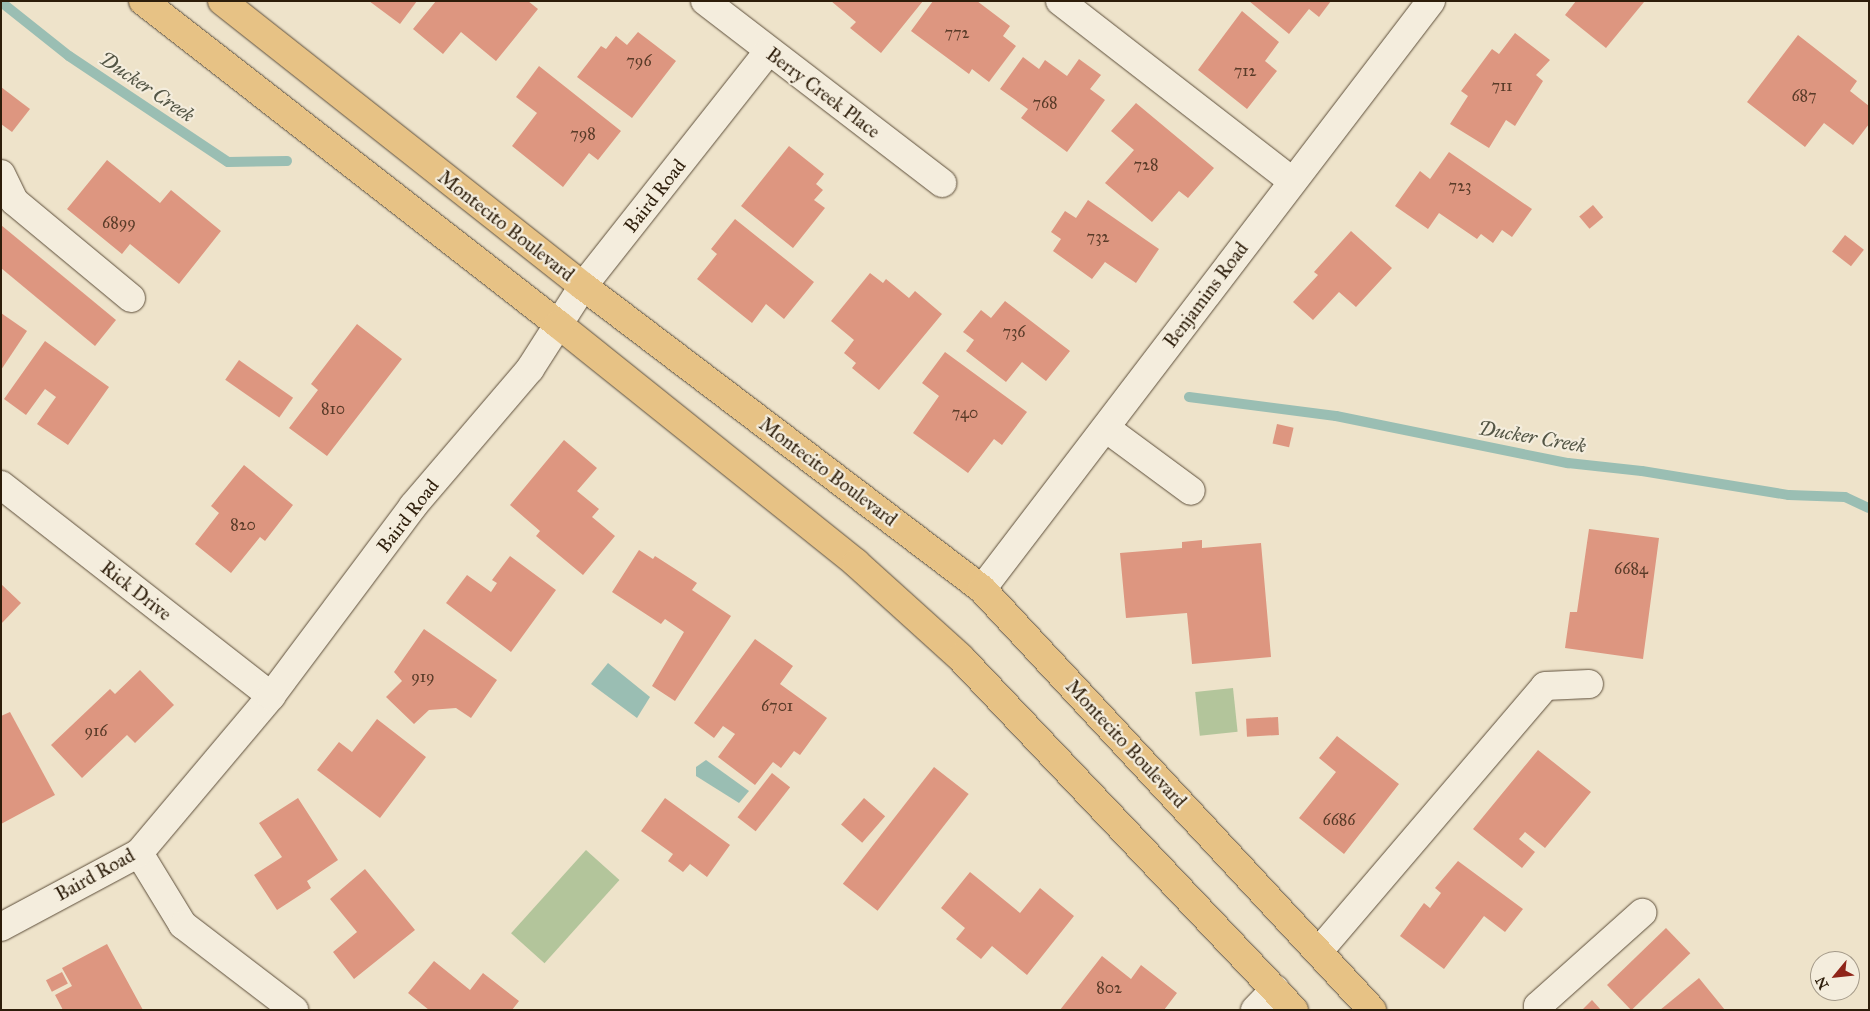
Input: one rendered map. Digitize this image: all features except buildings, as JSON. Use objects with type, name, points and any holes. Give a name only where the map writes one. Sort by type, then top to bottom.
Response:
[{"type":"main road","points":[[143,1],[558,324],[856,563],[960,657],[1294,1010]]},
{"type":"main road","name":"Montecito Boulevard","points":[[222,1],[583,286],[982,589],[1372,1010]]},
{"type":"street","name":"Berry Creek Place","points":[[705,1],[768,52],[942,183]]},
{"type":"street","points":[[1060,1],[1291,180]]},
{"type":"street","name":"Benjamins Road","points":[[982,589],[1107,429],[1291,180],[1431,1]]},
{"type":"street","name":"Baird Road","points":[[1,927],[139,853],[271,696],[413,506],[530,369],[583,286],[768,52]]},
{"type":"street","points":[[1,174],[14,201],[131,298]]},
{"type":"street","points":[[1107,429],[1191,491]]},
{"type":"street","name":"Rick Drive","points":[[1,485],[271,696]]},
{"type":"street","points":[[1319,951],[1545,686],[1589,684]]},
{"type":"street","points":[[139,853],[183,925],[294,1010]]},
{"type":"street","points":[[1541,1010],[1538,1006],[1642,913]]},
{"type":"street","points":[[1255,1010],[1275,990]]},
{"type":"green space","points":[[1233,688],[1238,732],[1200,736],[1195,692]]},
{"type":"green space","points":[[586,850],[619,880],[544,963],[511,933]]},
{"type":"water","points":[[608,663],[650,697],[637,718],[591,684]]},
{"type":"water","points":[[706,760],[749,791],[739,803],[696,776],[696,767]]},
{"type":"waterway","name":"Ducker Creek","points":[[1,2],[69,56],[228,162],[287,161]]},
{"type":"waterway","name":"Ducker Creek","points":[[1189,397],[1336,416],[1568,463],[1642,471],[1789,495],[1845,497],[1869,508]]}]
